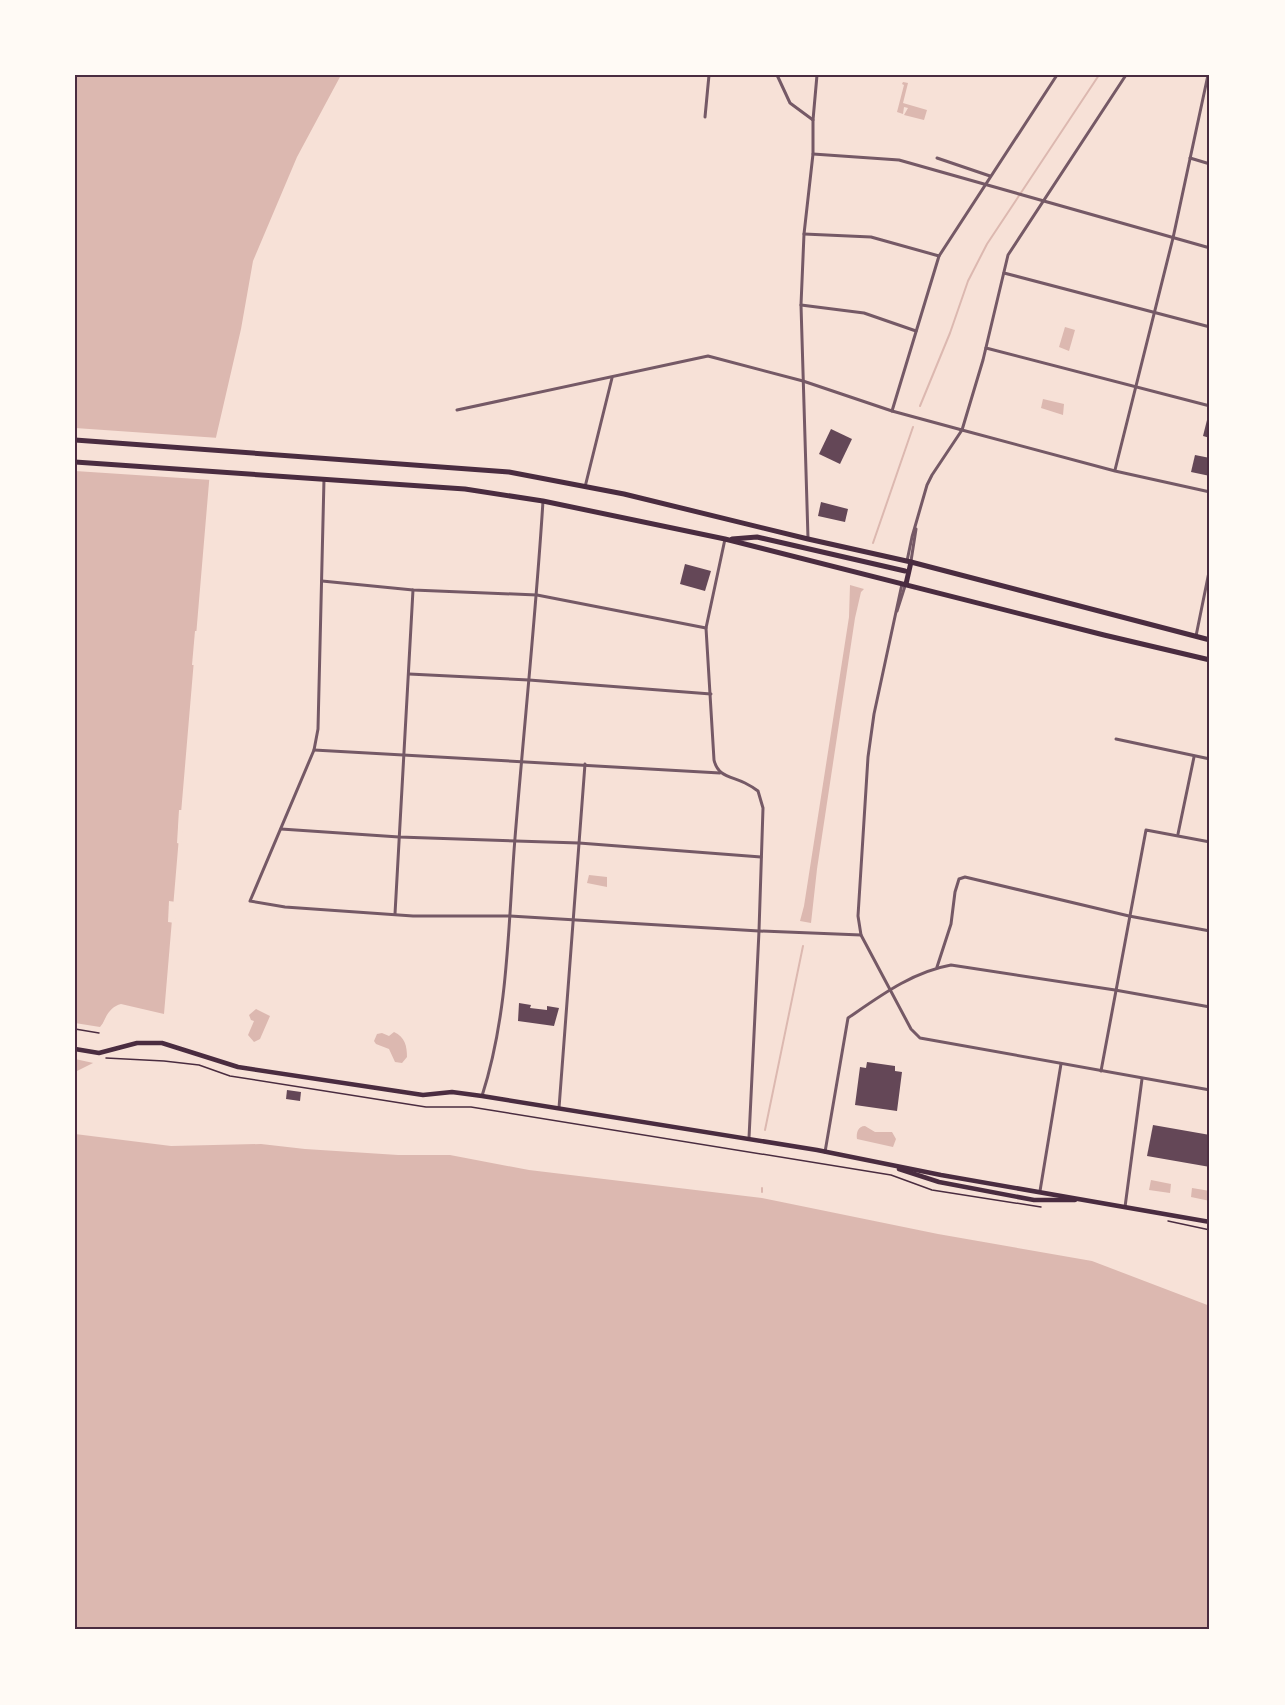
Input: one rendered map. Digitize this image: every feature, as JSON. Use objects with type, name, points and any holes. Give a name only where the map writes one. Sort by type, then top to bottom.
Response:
[{"type":"main road","points":[[75,440],[509,472],[624,494],[909,561],[1210,640]]},
{"type":"main road","points":[[75,462],[465,489],[543,501],[725,539],[1210,660]]},
{"type":"main road","points":[[725,539],[757,537],[905,571]]},
{"type":"main road","points":[[904,584],[909,561]]},
{"type":"main road","points":[[904,584],[909,561]]},
{"type":"main road","points":[[75,1048],[99,1055],[125,1045],[153,1042],[238,1066],[423,1095],[452,1092],[559,1108],[825,1152],[941,1175],[1210,1222]]},
{"type":"main road","points":[[881,1163],[939,1182],[1031,1200],[1087,1200]]},
{"type":"main road","points":[[939,1182],[936,1176],[941,1175]]},
{"type":"main road","points":[[1031,1200],[1037,1196],[1033,1190]]},
{"type":"street","points":[[705,117],[710,75]]},
{"type":"street","points":[[777,75],[790,104],[813,120]]},
{"type":"street","points":[[808,539],[801,305],[804,234],[813,154],[817,75]]},
{"type":"street","points":[[892,411],[939,256],[1057,75]]},
{"type":"street","points":[[909,561],[917,522],[932,475],[962,430],[986,348],[1008,255],[1126,75]]},
{"type":"street","points":[[1115,471],[1173,238],[1208,75]]},
{"type":"street","points":[[813,154],[899,160],[1210,248]]},
{"type":"street","points":[[937,158],[990,176]]},
{"type":"street","points":[[1190,158],[1210,164]]},
{"type":"street","points":[[804,234],[871,237],[939,256]]},
{"type":"street","points":[[1004,273],[1210,327]]},
{"type":"street","points":[[801,305],[864,313],[916,331]]},
{"type":"street","points":[[986,348],[1210,406]]},
{"type":"street","points":[[458,411],[708,356],[803,381],[892,411],[962,430],[1115,471],[1210,492]]},
{"type":"street","points":[[585,487],[612,377]]},
{"type":"street","points":[[324,479],[319,706],[314,750],[250,901],[285,907],[395,914],[510,916],[861,935]]},
{"type":"street","points":[[482,1096],[500,1015],[507,967],[515,840],[543,501]]},
{"type":"street","points":[[721,774],[714,760],[706,628],[725,539]]},
{"type":"street","points":[[1196,636],[1210,567]]},
{"type":"street","points":[[322,581],[413,590],[537,595],[706,628]]},
{"type":"street","points":[[904,584],[892,624],[868,757],[858,916],[861,935],[910,1029],[920,1038],[1210,1090]]},
{"type":"street","points":[[395,914],[413,590]]},
{"type":"street","points":[[409,674],[529,680],[711,694]]},
{"type":"street","points":[[1116,739],[1210,759]]},
{"type":"street","points":[[314,750],[522,760],[721,774],[745,783],[758,791],[763,808],[749,1139]]},
{"type":"street","points":[[1178,835],[1194,757]]},
{"type":"street","points":[[559,1108],[585,764]]},
{"type":"street","points":[[280,830],[399,837],[579,843],[761,857]]},
{"type":"street","points":[[1101,1071],[1146,830],[1210,842]]},
{"type":"street","points":[[937,967],[951,924],[957,885],[960,879],[965,877],[1129,916],[1210,931]]},
{"type":"street","points":[[825,1152],[848,1018],[889,989],[937,967],[951,964],[1210,1007]]},
{"type":"street","points":[[1040,1191],[1061,1064]]},
{"type":"street","points":[[1125,1206],[1142,1079]]},
{"type":"path","points":[[75,1029],[99,1034]]},
{"type":"path","points":[[99,1055],[199,1065],[230,1076],[426,1107],[469,1106],[881,1173],[932,1190],[1046,1207]]},
{"type":"path","points":[[1168,1222],[1210,1230]]},
{"type":"shaded area","points":[[75,75],[341,75],[297,157],[253,261],[241,329],[211,459],[164,1014],[121,1004],[114,1007],[108,1013],[101,1028],[95,1062],[75,1072]]},
{"type":"shaded area","points":[[903,82],[908,83],[903,103],[927,110],[924,120],[904,115],[908,108],[904,107],[903,114],[897,112]]},
{"type":"shaded area","points":[[1065,327],[1075,330],[1069,351],[1059,347]]},
{"type":"shaded area","points":[[1043,399],[1064,404],[1063,415],[1041,408]]},
{"type":"shaded area","points":[[850,585],[864,589],[861,592],[855,618],[811,923],[800,921],[849,617]]},
{"type":"shaded area","points":[[589,875],[607,877],[607,887],[587,883]]},
{"type":"shaded area","points":[[256,1009],[270,1016],[260,1039],[254,1042],[248,1035],[254,1021],[249,1015]]},
{"type":"shaded area","points":[[394,1032],[401,1036],[406,1046],[407,1057],[402,1063],[395,1062],[389,1049],[374,1041],[377,1034],[382,1033],[389,1036]]},
{"type":"shaded area","points":[[865,1126],[875,1132],[892,1132],[896,1139],[893,1147],[857,1139],[858,1130]]},
{"type":"shaded area","points":[[75,1134],[171,1146],[261,1144],[398,1155],[450,1155],[529,1170],[762,1198],[938,1234],[1092,1261],[1210,1306],[1210,1630],[75,1630]]},
{"type":"shaded area","points":[[1151,1180],[1171,1184],[1170,1193],[1149,1190]]},
{"type":"shaded area","points":[[1192,1188],[1210,1191],[1210,1201],[1191,1197]]},
{"type":"pier","points":[[75,428],[219,438],[212,480],[75,471]]},
{"type":"pier","points":[[195,631],[199,631],[196,665],[192,665]]},
{"type":"pier","points":[[179,810],[184,810],[181,844],[177,843]]},
{"type":"pier","points":[[169,901],[176,902],[175,923],[168,922]]},
{"type":"pier","points":[[112,1011],[115,1012],[103,1029],[98,1064],[75,1059],[75,1023],[100,1027]]},
{"type":"building","points":[[1208,416],[1210,417],[1210,438],[1203,436]]},
{"type":"building","points":[[831,429],[852,439],[840,464],[819,454]]},
{"type":"building","points":[[1195,455],[1210,458],[1210,476],[1191,472]]},
{"type":"building","points":[[821,502],[848,509],[845,522],[818,516]]},
{"type":"building","points":[[685,564],[711,571],[705,591],[680,584]]},
{"type":"building","points":[[519,1003],[531,1005],[530,1008],[547,1010],[547,1006],[559,1008],[554,1026],[518,1021]]},
{"type":"building","points":[[867,1062],[895,1066],[895,1071],[902,1072],[897,1111],[855,1105],[860,1067],[866,1068]]},
{"type":"building","points":[[287,1090],[301,1092],[300,1101],[286,1099]]},
{"type":"building","points":[[1153,1125],[1210,1135],[1210,1167],[1147,1156]]},
{"type":"waterway","points":[[920,406],[950,333],[968,281],[987,244],[1099,75]]},
{"type":"waterway","points":[[873,543],[913,427]]},
{"type":"waterway","points":[[765,1130],[803,946]]}]
